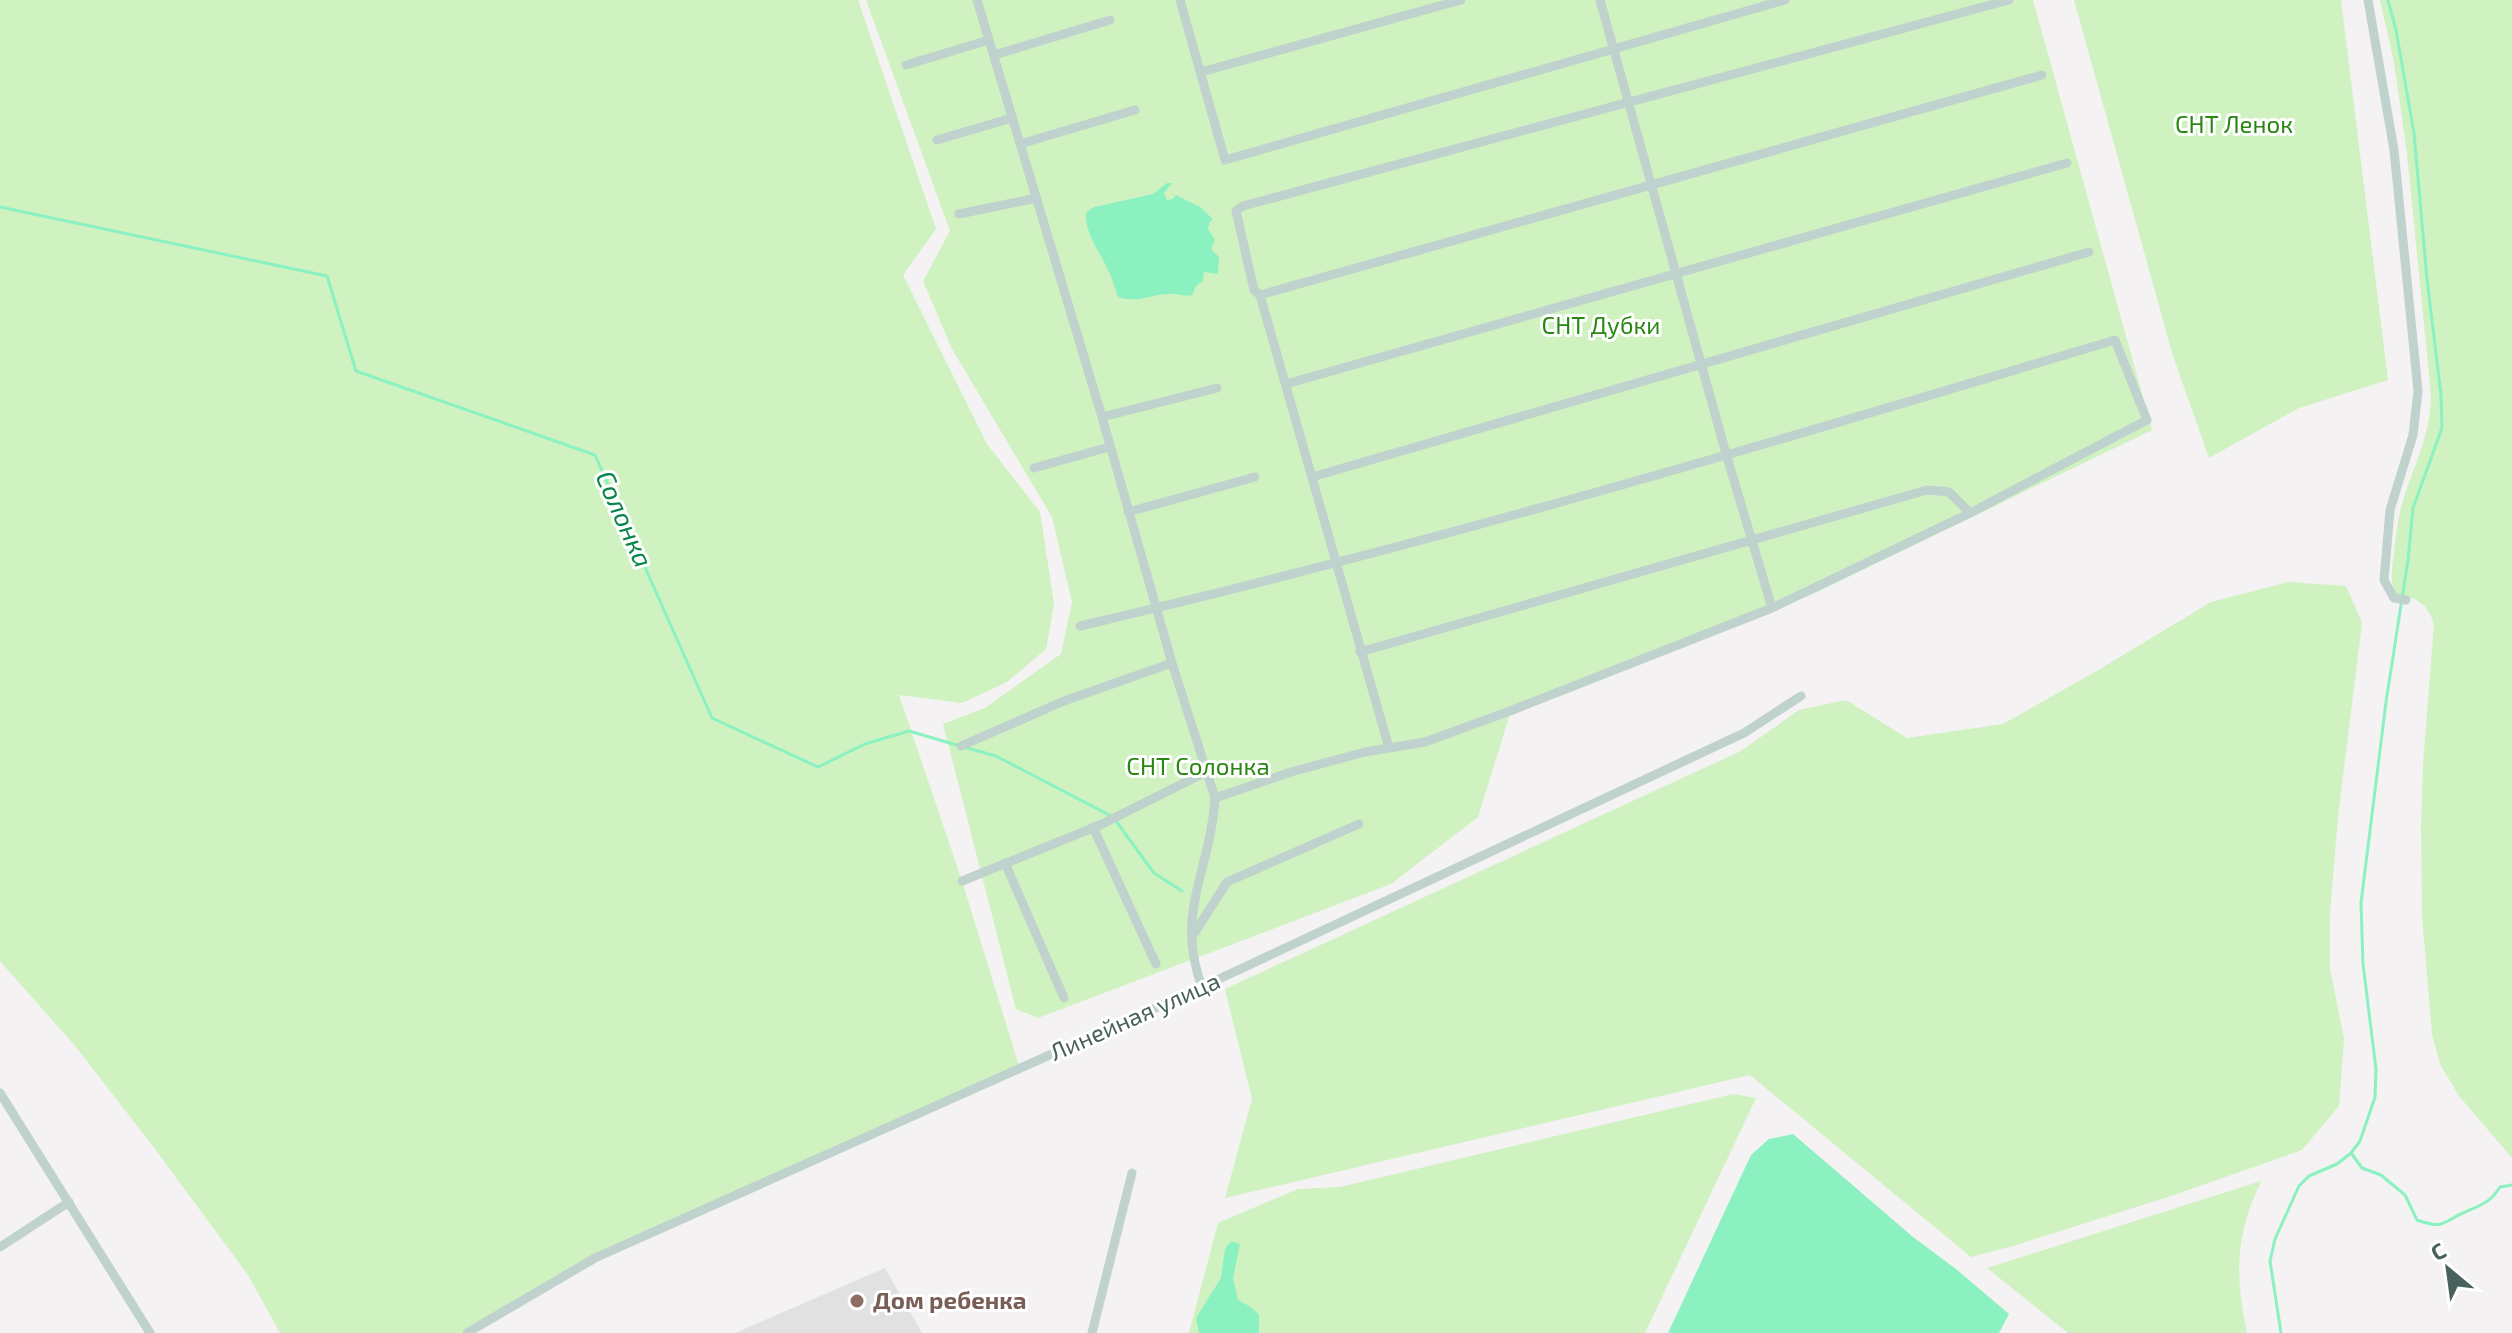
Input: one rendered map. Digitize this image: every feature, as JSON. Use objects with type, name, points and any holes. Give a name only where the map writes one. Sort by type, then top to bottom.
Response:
[{"type":"street","points":[[977,0],[1172,663],[1215,798],[1213,820],[1193,906],[1191,939],[1194,964],[1202,987]]},
{"type":"street","points":[[1180,0],[1225,160],[1785,0]]},
{"type":"street","points":[[1201,72],[1461,0]]},
{"type":"street","points":[[1600,0],[1772,608]]},
{"type":"street","points":[[1389,748],[1260,295],[1254,290],[1236,211],[1243,206],[2009,0]]},
{"type":"street","points":[[2368,0],[2394,150],[2418,391],[2413,435],[2390,510],[2384,580],[2394,598],[2406,600]]},
{"type":"street","points":[[994,55],[1110,20]]},
{"type":"street","points":[[906,65],[989,40]]},
{"type":"street","points":[[1260,295],[2042,75]]},
{"type":"street","points":[[1020,144],[1135,110]]},
{"type":"street","points":[[937,140],[1012,118]]},
{"type":"street","points":[[1286,384],[2067,163]]},
{"type":"street","points":[[959,214],[1037,198]]},
{"type":"street","points":[[1312,477],[2089,252]]},
{"type":"street","points":[[1080,626],[1156,609],[1727,457],[2115,340],[2147,420],[1970,513],[1772,608],[1496,717],[1425,742],[1291,772],[1215,798]]},
{"type":"street","points":[[1102,417],[1217,388]]},
{"type":"street","points":[[1034,468],[1109,447]]},
{"type":"street","points":[[1128,512],[1255,477]]},
{"type":"street","points":[[1360,652],[1927,490],[1949,492],[1970,513]]},
{"type":"street","points":[[961,746],[1064,701],[1172,663]]},
{"type":"street","name":"Линейная улица","points":[[467,1333],[595,1258],[1202,987],[1744,733],[1801,696]]},
{"type":"street","points":[[962,881],[1093,827],[1206,772]]},
{"type":"street","points":[[1191,939],[1227,882],[1359,824]]},
{"type":"street","points":[[1093,827],[1156,964]]},
{"type":"street","points":[[1005,863],[1064,998]]},
{"type":"street","points":[[0,1093],[150,1333]]},
{"type":"street","points":[[1092,1333],[1132,1173]]},
{"type":"street","points":[[0,1247],[69,1202]]},
{"type":"shaded area","points":[[1167,183],[1172,183],[1164,193],[1167,200],[1176,195],[1200,207],[1213,219],[1208,229],[1215,240],[1211,249],[1219,257],[1218,274],[1204,272],[1203,281],[1196,286],[1192,295],[1118,297],[1091,236],[1086,213],[1094,207],[1153,194]]},
{"type":"shaded area","points":[[1793,1134],[2009,1314],[1999,1333],[1668,1333],[1751,1155],[1769,1139]]},
{"type":"shaded area","points":[[1231,1241],[1240,1244],[1233,1278],[1238,1300],[1259,1315],[1259,1333],[1199,1333],[1196,1318],[1221,1278],[1225,1249]]},
{"type":"shaded area","name":"Дом ребенка","points":[[885,1268],[922,1333],[735,1333]]},
{"type":"green space","points":[[0,0],[858,0],[936,229],[903,275],[987,444],[1040,512],[1054,604],[1046,649],[1007,682],[962,703],[899,695],[962,881],[1020,1069],[595,1258],[467,1333],[280,1333],[248,1275],[155,1149],[76,1047],[0,961]]},
{"type":"green space","name":"СНТ Дубки","points":[[866,0],[2033,0],[2152,430],[1809,596],[1511,711],[1478,817],[1391,884],[1038,1018],[1016,1009],[943,724],[985,708],[1061,654],[1072,602],[1052,517],[952,349],[923,281],[950,231]]},
{"type":"green space","name":"СНТ Ленок","points":[[2074,0],[2341,0],[2388,380],[2299,408],[2209,458],[2173,356]]},
{"type":"green space","points":[[2380,0],[2512,0],[2512,1158],[2459,1096],[2440,1064],[2432,1034],[2422,916],[2421,827],[2434,624],[2421,603],[2397,596],[2392,575],[2400,514],[2426,432],[2431,394],[2407,153],[2394,62]]},
{"type":"green space","points":[[2288,582],[2346,586],[2362,623],[2338,817],[2330,913],[2330,968],[2344,1039],[2339,1106],[2302,1150],[2171,1196],[1971,1257],[1750,1075],[1225,1198],[1252,1099],[1225,989],[1741,751],[1799,710],[1846,700],[1907,738],[2003,724],[2211,602]]},
{"type":"green space","points":[[1733,1094],[1756,1098],[1645,1333],[1189,1333],[1218,1223],[1298,1189],[1340,1187]]},
{"type":"green space","points":[[2261,1181],[2246,1220],[2240,1256],[2240,1293],[2247,1333],[2068,1333],[1987,1268]]},
{"type":"waterway","points":[[2281,1333],[2270,1261],[2275,1239],[2299,1186],[2309,1176],[2337,1164],[2360,1141],[2375,1097],[2376,1069],[2363,964],[2361,903],[2413,508],[2442,428],[2414,133],[2388,0]]},
{"type":"waterway","name":"Солонка","points":[[0,207],[327,276],[356,371],[595,455],[712,718],[818,767],[865,744],[909,731],[960,746]]},
{"type":"waterway","name":"Солонка","points":[[967,748],[996,756],[1113,817],[1154,873],[1182,891]]},
{"type":"waterway","points":[[2351,1153],[2362,1168],[2381,1175],[2405,1195],[2417,1220],[2433,1224],[2443,1224],[2489,1200],[2500,1187],[2512,1185]]},
{"type":"place","name":"Дом ребенка","points":[[857,1301]]},
{"type":"park label","name":"СНТ Солонка","points":[[1198,767]]}]
